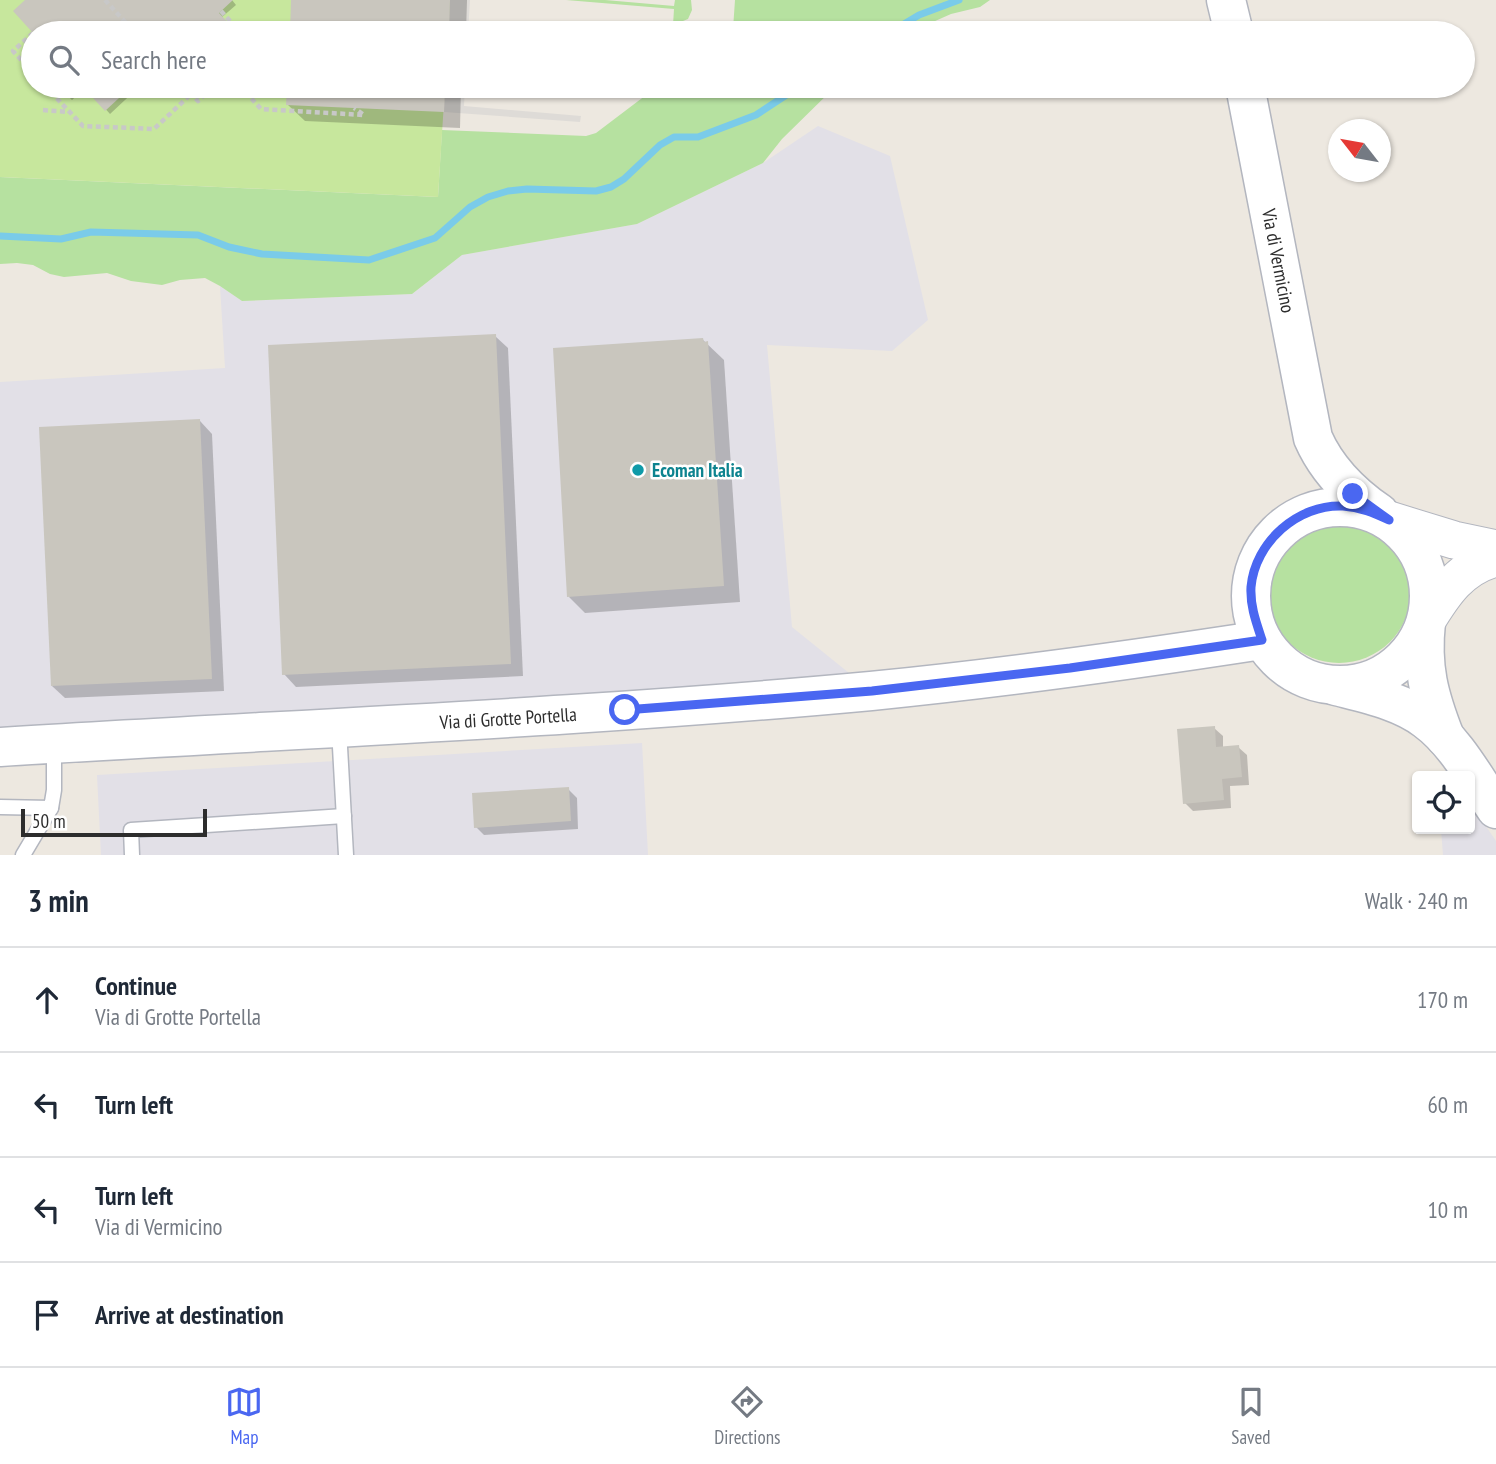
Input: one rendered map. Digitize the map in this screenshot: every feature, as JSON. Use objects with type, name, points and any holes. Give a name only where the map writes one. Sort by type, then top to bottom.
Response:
[{"type":"main road","points":[[1226,0],[1231,21]]},
{"type":"main road","name":"Via di Vermicino","points":[[1247,98],[1313,438],[1320,454],[1340,480],[1353,494],[1389,520]]},
{"type":"main road","name":"Via di Vermicino","points":[[1294,519],[1309,476],[1313,438]]},
{"type":"main road","points":[[1446,737],[1425,676],[1423,652],[1429,588],[1424,565],[1410,540],[1389,520],[1366,510],[1342,506],[1317,509],[1294,519],[1273,537],[1258,560],[1251,587],[1253,614],[1262,640],[1280,663],[1305,678],[1372,695],[1404,707],[1428,721],[1446,737],[1496,809]]},
{"type":"main road","points":[[1334,685],[1364,682],[1391,669],[1412,649],[1426,622]]},
{"type":"main road","name":"Via di Grotte Portella","points":[[0,747],[625,710],[872,691],[1089,665],[1262,640]]},
{"type":"street","points":[[1389,520],[1454,541],[1496,549]]},
{"type":"street","points":[[1426,622],[1457,579],[1480,563],[1496,558]]},
{"type":"lane","points":[[339,728],[346,855]]},
{"type":"lane","points":[[23,855],[51,808],[54,790],[54,744]]},
{"type":"lane","points":[[0,807],[51,808]]},
{"type":"lane","points":[[132,855],[131,830],[344,816]]},
{"type":"path","points":[[105,0],[124,21]]},
{"type":"path","points":[[221,11],[230,21]]},
{"type":"path","points":[[21,44],[13,51],[21,60]]},
{"type":"path","points":[[56,98],[83,126],[154,129],[187,98]]},
{"type":"path","points":[[251,98],[261,108],[364,115],[354,108]]},
{"type":"path","points":[[43,110],[69,112]]},
{"type":"shaded area","points":[[450,0],[470,0],[469,21],[449,21]]},
{"type":"shaded area","points":[[445,98],[464,98],[464,106],[581,116],[580,122],[444,112]]},
{"type":"shaded area","points":[[818,126],[890,156],[928,320],[892,351],[767,345],[792,627],[854,677],[746,686],[0,730],[0,382],[225,368],[220,286],[242,301],[412,294],[462,255],[637,224],[763,163]]},
{"type":"shaded area","points":[[642,743],[648,855],[101,855],[97,775]]},
{"type":"shaded area","points":[[1475,810],[1496,841],[1496,855],[1443,855],[1441,834],[1475,834]]},
{"type":"green space","points":[[0,0],[450,0],[449,21],[21,21],[21,98],[444,98],[438,197],[0,177]]},
{"type":"green space","points":[[566,0],[605,0],[674,6],[675,0],[691,0],[692,10],[688,19],[673,21],[674,9]]},
{"type":"green space","points":[[735,0],[990,0],[980,7],[935,21],[734,21]]},
{"type":"green space","points":[[642,98],[824,98],[782,139],[763,163],[637,224],[462,255],[412,294],[242,301],[205,278],[162,285],[131,281],[107,273],[64,277],[50,274],[33,265],[0,264],[0,177],[438,197],[442,130],[586,136],[596,133]]},
{"type":"green space","points":[[1339,519],[1367,524],[1390,540],[1406,563],[1411,591],[1406,619],[1390,642],[1367,658],[1339,663],[1311,658],[1288,642],[1272,619],[1267,591],[1272,563],[1288,540],[1311,524]]},
{"type":"building","points":[[25,0],[233,0],[219,13],[227,21],[22,21],[13,11]]},
{"type":"building","points":[[291,0],[450,0],[449,21],[290,21]]},
{"type":"building","points":[[93,98],[119,98],[105,111]]},
{"type":"building","points":[[286,98],[445,98],[444,112],[286,105]]},
{"type":"building","points":[[496,334],[511,664],[282,675],[268,345]]},
{"type":"building","name":"Ecoman Italia","points":[[703,338],[704,342],[708,341],[724,586],[567,597],[553,348]]},
{"type":"building","points":[[200,419],[212,679],[51,686],[39,427]]},
{"type":"building","points":[[1215,726],[1216,747],[1239,745],[1242,777],[1222,779],[1224,800],[1183,804],[1177,729]]},
{"type":"building","points":[[569,787],[571,821],[474,828],[472,793]]},
{"type":"waterway","points":[[909,21],[959,0]]},
{"type":"waterway","points":[[0,236],[61,239],[91,232],[198,235],[229,247],[262,254],[369,260],[435,238],[470,207],[488,197],[527,189],[596,191],[611,187],[624,179],[660,145],[674,137],[698,137],[756,115],[782,98]]},
{"type":"place","name":"Ecoman Italia","points":[[638,470]]},
{"type":"route","points":[[625,710],[872,691],[1070,668],[1262,640],[1253,614],[1251,587],[1258,560],[1273,537],[1294,519],[1317,509],[1342,506],[1366,510],[1389,520],[1353,494]]}]
